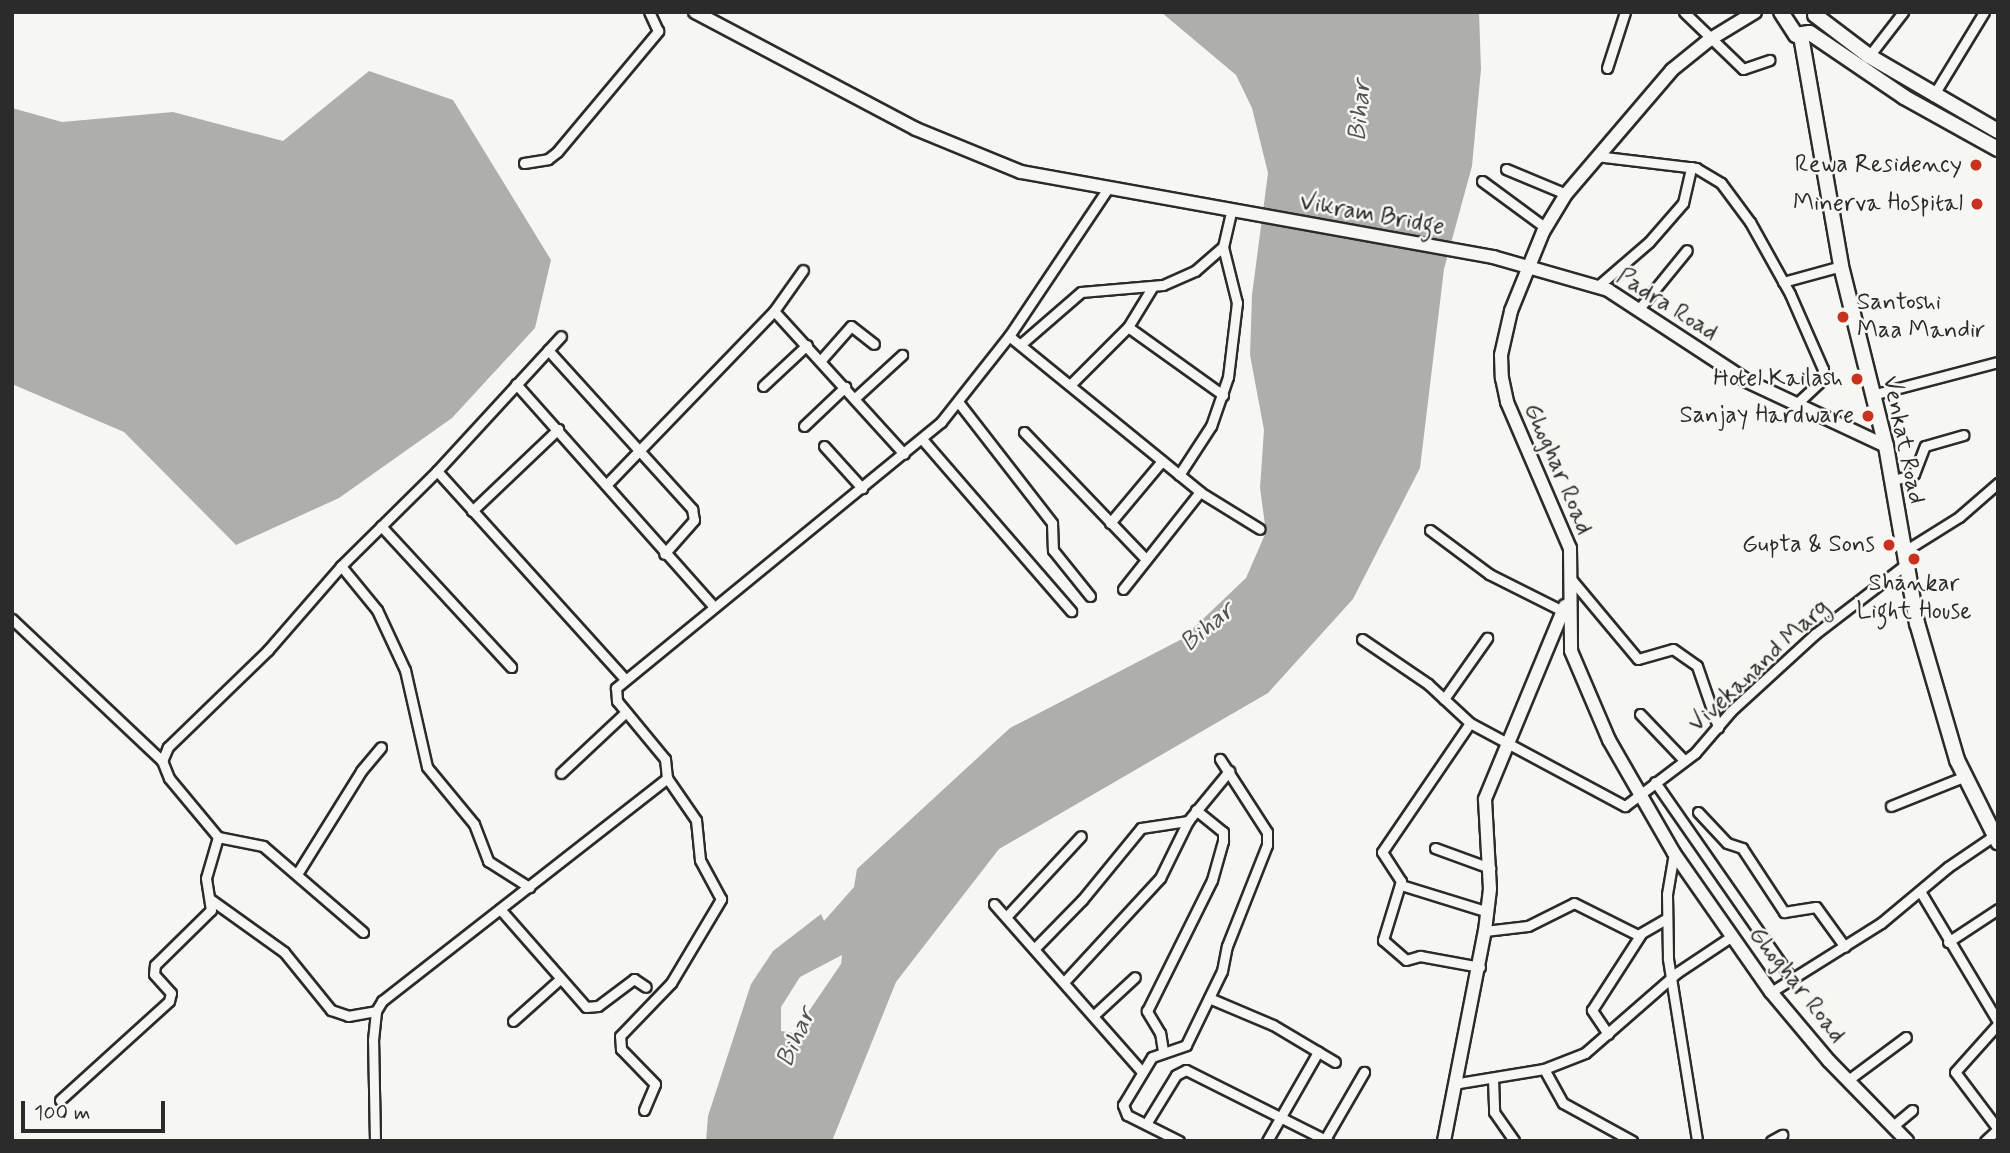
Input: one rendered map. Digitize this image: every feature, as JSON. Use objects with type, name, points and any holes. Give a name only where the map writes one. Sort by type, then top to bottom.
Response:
[{"type":"main road","name":"Venkat Road","points":[[1782,12],[1796,35],[1806,34]]},
{"type":"main road","name":"Venkat Road","points":[[1814,14],[1806,34],[1840,265],[1886,446],[1904,559],[1931,677],[1963,777],[1997,837]]},
{"type":"main road","points":[[1814,14],[1869,56],[1933,96],[1998,131]]},
{"type":"main road","points":[[1806,34],[1904,97],[1998,149]]},
{"type":"street","points":[[524,163],[548,159],[557,152],[658,31],[649,12]]},
{"type":"street","name":"Vikram Bridge","points":[[695,12],[958,149],[1021,173],[1105,191],[1493,257]]},
{"type":"street","points":[[1608,68],[1625,12]]},
{"type":"street","points":[[1684,12],[1709,40],[1743,69],[1769,60]]},
{"type":"street","name":"Ghoghar Road","points":[[1755,12],[1709,40],[1672,70],[1595,155],[1566,194],[1528,265],[1505,332],[1502,378],[1531,461],[1565,531],[1571,579],[1571,651],[1609,740],[1674,853],[1772,992],[1848,1080],[1907,1141]]},
{"type":"street","points":[[1869,56],[1903,12]]},
{"type":"street","points":[[1933,96],[1984,12]]},
{"type":"street","points":[[1595,155],[1691,167],[1711,173],[1721,183],[1783,282],[1824,374],[1817,386],[1796,404]]},
{"type":"street","points":[[1598,286],[1683,203],[1691,167]]},
{"type":"street","points":[[1506,169],[1566,194]]},
{"type":"street","points":[[1482,181],[1546,228]]},
{"type":"street","points":[[644,1110],[655,1084],[621,1049],[620,1036],[671,983],[721,899],[700,860],[696,820],[667,778],[665,760],[626,712],[615,694],[625,679],[904,454],[959,403],[1009,336],[1105,191]]},
{"type":"street","points":[[1021,344],[1081,292],[1153,286],[1195,271],[1223,247],[1237,213]]},
{"type":"street","points":[[1179,475],[1211,426],[1223,395],[1237,303],[1223,247]]},
{"type":"street","points":[[1638,310],[1686,250]]},
{"type":"street","name":"Padra Road","points":[[1493,257],[1598,286],[1747,382],[1886,446]]},
{"type":"street","points":[[1783,282],[1840,265]]},
{"type":"street","points":[[606,485],[774,310],[803,270]]},
{"type":"street","points":[[1070,385],[1128,327],[1153,286]]},
{"type":"street","points":[[774,310],[904,454]]},
{"type":"street","points":[[821,360],[851,326],[874,344]]},
{"type":"street","points":[[1128,327],[1223,395]]},
{"type":"street","points":[[162,761],[168,747],[268,650],[341,566],[437,471],[561,336]]},
{"type":"street","points":[[1009,336],[1200,492],[1260,529]]},
{"type":"street","points":[[763,386],[807,345]]},
{"type":"street","points":[[548,350],[640,450],[694,514],[664,554]]},
{"type":"street","points":[[855,398],[902,355]]},
{"type":"street","points":[[1872,396],[1998,362]]},
{"type":"street","points":[[516,384],[558,429],[664,554],[713,606]]},
{"type":"street","points":[[804,426],[845,387]]},
{"type":"street","points":[[959,403],[1052,523],[1053,550],[1090,596]]},
{"type":"street","points":[[472,512],[558,429]]},
{"type":"street","points":[[1024,432],[1146,558]]},
{"type":"street","points":[[1891,481],[1914,474],[1925,446],[1963,435]]},
{"type":"street","points":[[922,439],[1071,611]]},
{"type":"street","points":[[824,446],[862,488]]},
{"type":"street","points":[[1110,523],[1162,461]]},
{"type":"street","points":[[437,471],[625,679]]},
{"type":"street","name":"Vivekanand Marg","points":[[1639,795],[1684,760],[1815,634],[1998,483]]},
{"type":"street","points":[[1123,589],[1200,492]]},
{"type":"street","points":[[381,526],[511,667]]},
{"type":"street","points":[[1430,530],[1489,574],[1563,611]]},
{"type":"street","points":[[341,566],[377,610],[405,670],[423,761],[474,824],[488,860],[529,887]]},
{"type":"street","points":[[1571,579],[1638,659],[1672,649],[1697,666],[1718,727]]},
{"type":"street","points":[[1444,1141],[1459,1083],[1488,912],[1490,868],[1485,799],[1569,597]]},
{"type":"street","points":[[12,619],[162,761],[169,778],[218,836],[256,842],[363,932]]},
{"type":"street","points":[[1444,699],[1487,638]]},
{"type":"street","points":[[1362,639],[1444,699],[1470,723],[1508,740],[1617,805],[1625,806],[1639,795]]},
{"type":"street","points":[[561,773],[626,712]]},
{"type":"street","points":[[1640,714],[1684,760]]},
{"type":"street","points":[[1470,723],[1382,852],[1383,860],[1401,877],[1401,885],[1383,936],[1387,947],[1406,960],[1420,956],[1480,967]]},
{"type":"street","points":[[297,874],[381,747]]},
{"type":"street","points":[[1179,1141],[1123,1109],[1152,1057],[1163,1051],[1183,1049],[1209,998],[1269,838],[1220,759]]},
{"type":"street","points":[[1064,982],[1160,878],[1188,821],[1228,771]]},
{"type":"street","points":[[1891,806],[1963,777]]},
{"type":"street","points":[[210,899],[284,952],[331,1010],[348,1016],[376,1011],[393,992],[667,778]]},
{"type":"street","points":[[1654,782],[1792,979]]},
{"type":"street","points":[[1163,1051],[1160,1033],[1147,1011],[1212,880],[1223,841],[1220,829],[1196,810]]},
{"type":"street","points":[[1698,812],[1727,843],[1742,848],[1784,912],[1816,907],[1845,947]]},
{"type":"street","points":[[1034,949],[1082,901],[1141,828],[1188,821]]},
{"type":"street","points":[[60,1100],[169,1001],[171,993],[154,974],[155,965],[208,916],[210,899],[206,878],[218,836]]},
{"type":"street","points":[[1006,917],[1081,836]]},
{"type":"street","points":[[1772,992],[1845,947],[1997,837]]},
{"type":"street","points":[[1435,848],[1490,868]]},
{"type":"street","points":[[1674,853],[1666,919],[1670,980],[1697,1141]]},
{"type":"street","points":[[1401,885],[1488,912]]},
{"type":"street","points":[[1920,891],[1998,1023],[1955,1073],[1998,1129],[1985,1141]]},
{"type":"street","points":[[1485,931],[1528,926],[1574,903],[1642,934]]},
{"type":"street","points":[[994,904],[1142,1072]]},
{"type":"street","points":[[500,909],[560,979],[590,1008],[634,979],[646,987]]},
{"type":"street","points":[[1948,942],[1998,909]]},
{"type":"street","points":[[1608,1034],[1592,1010],[1642,934],[1666,919]]},
{"type":"street","points":[[1459,1083],[1544,1069],[1585,1054],[1670,980],[1732,936]]},
{"type":"street","points":[[1093,1016],[1135,977]]},
{"type":"street","points":[[513,1021],[560,979]]},
{"type":"street","points":[[1209,998],[1254,1016],[1335,1062]]},
{"type":"street","points":[[375,1141],[376,1011]]},
{"type":"street","points":[[1848,1080],[1906,1037]]},
{"type":"street","points":[[1267,1141],[1318,1052]]},
{"type":"street","points":[[1544,1069],[1561,1101],[1632,1141]]},
{"type":"street","points":[[1146,1124],[1182,1070],[1283,1116],[1326,1140],[1364,1072]]},
{"type":"street","points":[[1493,1077],[1494,1112],[1514,1141]]},
{"type":"street","points":[[1894,1126],[1912,1110]]},
{"type":"street","points":[[1771,1141],[1782,1135]]},
{"type":"water","name":"Bihar","points":[[1161,12],[1479,12],[1481,69],[1472,166],[1444,269],[1420,468],[1353,599],[1268,693],[999,849],[896,982],[832,1141],[706,1141],[708,1116],[751,984],[773,951],[821,914],[824,921],[854,887],[857,869],[1010,728],[1182,639],[1246,578],[1266,532],[1260,488],[1264,430],[1250,355],[1252,295],[1268,173],[1252,108],[1236,75]],"holes":[[[842,955],[841,964],[794,1033],[781,1031],[781,1007],[800,977]]]},
{"type":"water","points":[[369,71],[453,100],[551,260],[535,328],[452,418],[339,498],[236,545],[124,432],[12,384],[12,108],[62,122],[173,112],[283,141]]},
{"type":"place","name":"Rewa Residency","points":[[1976,165]]},
{"type":"place","name":"Minerva Hospital","points":[[1977,204]]},
{"type":"place","name":"Santoshi Maa Mandir","points":[[1843,317]]},
{"type":"place","name":"Hotel Kailash","points":[[1857,379]]},
{"type":"place","name":"Sanjay Hardware","points":[[1868,416]]},
{"type":"place","name":"Gupta & Sons","points":[[1889,545]]},
{"type":"place","name":"Shankar Light House","points":[[1914,559]]}]
